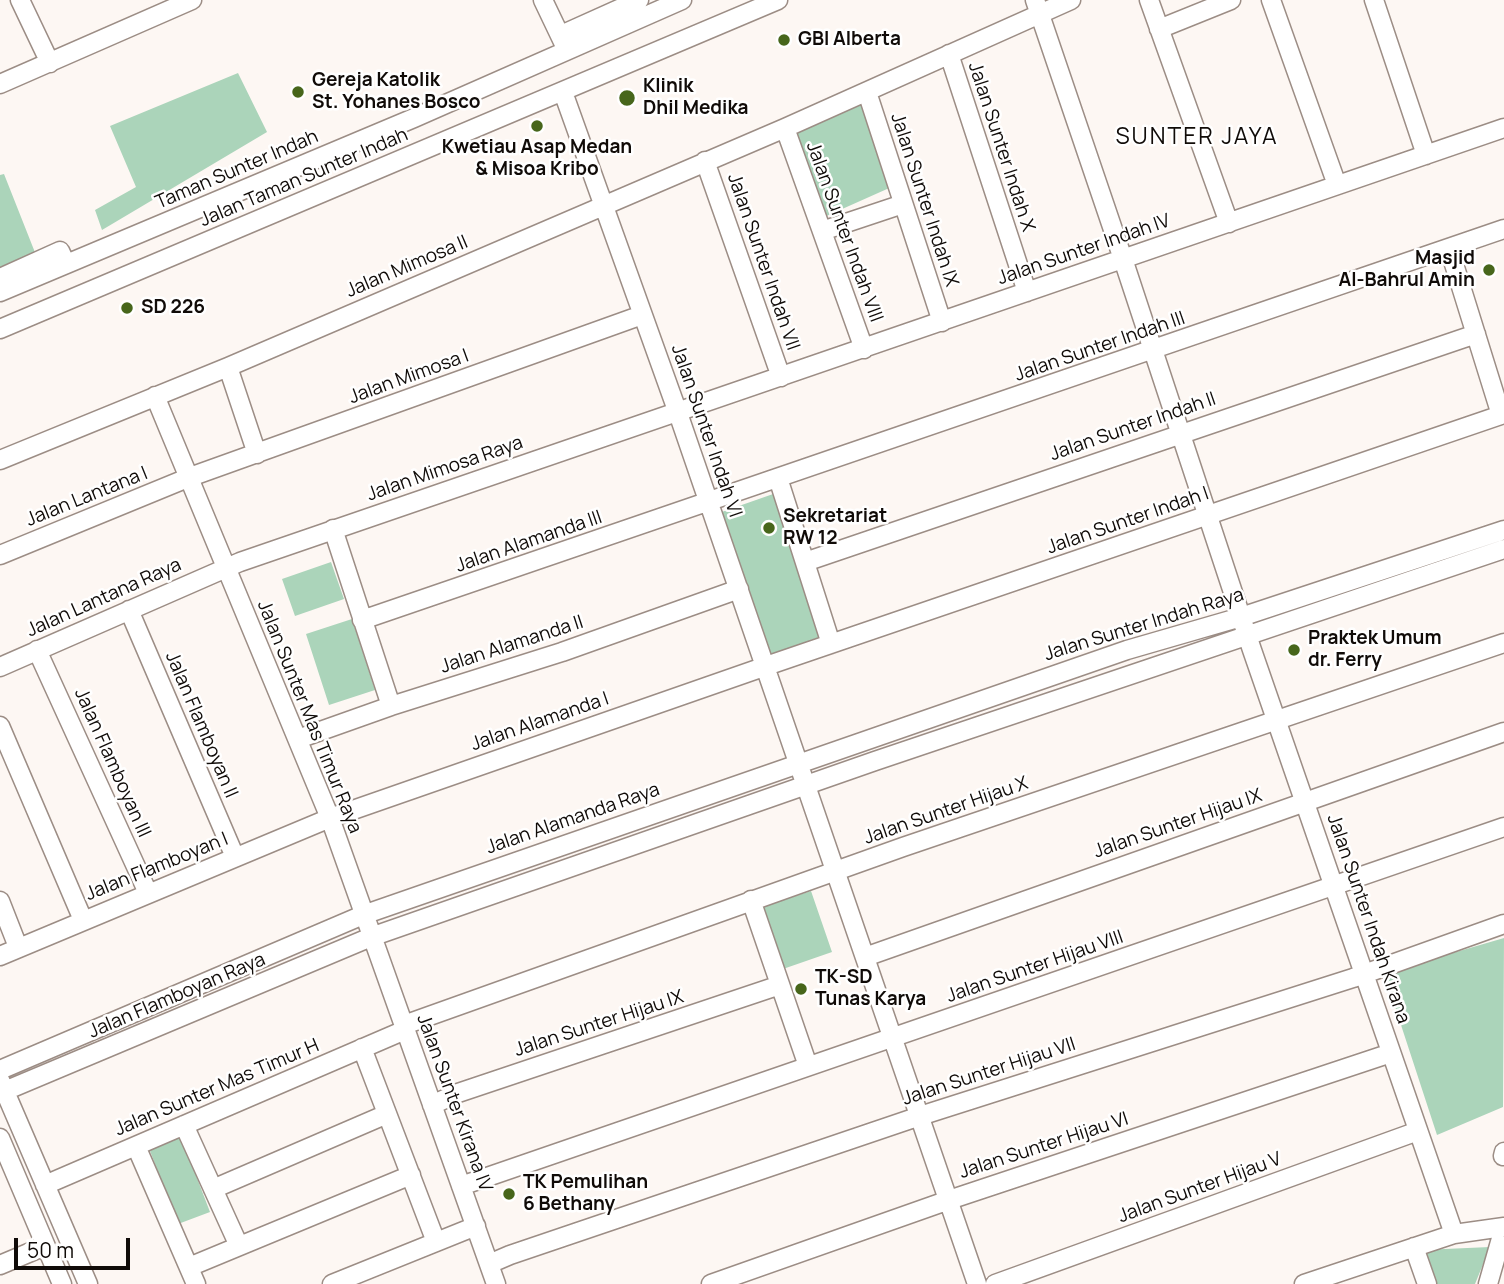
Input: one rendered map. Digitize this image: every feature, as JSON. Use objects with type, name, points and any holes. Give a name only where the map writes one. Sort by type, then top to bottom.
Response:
[{"type":"street","points":[[20,0],[50,63]]},
{"type":"street","points":[[0,84],[172,4],[192,0]]},
{"type":"street","points":[[543,0],[564,43],[639,0]]},
{"type":"street","name":"Taman Sunter Indah","points":[[0,292],[414,118],[564,43],[682,0]]},
{"type":"street","name":"Jalan Taman Sunter Indah","points":[[0,329],[778,0]]},
{"type":"street","name":"Jalan Mimosa II","points":[[0,460],[229,367],[785,128],[949,54],[1038,7],[1071,0]]},
{"type":"street","points":[[1149,0],[1230,223]]},
{"type":"street","points":[[1159,29],[1231,0]]},
{"type":"street","points":[[1270,0],[1337,185]]},
{"type":"street","points":[[1374,0],[1426,155]]},
{"type":"street","name":"Jalan Sunter Indah Kirana","points":[[1038,7],[1244,626],[1454,1234]]},
{"type":"street","name":"Jalan Sunter Indah X","points":[[949,54],[1027,292]]},
{"type":"street","name":"Jalan Sunter Indah VI","points":[[563,92],[678,412],[977,1284]]},
{"type":"street","name":"Jalan Sunter Indah IX","points":[[867,92],[942,322]]},
{"type":"street","name":"Jalan Sunter Indah VIII","points":[[785,128],[864,349]]},
{"type":"street","name":"Jalan Sunter Indah IV","points":[[678,412],[1504,128]]},
{"type":"street","name":"Jalan Sunter Indah VII","points":[[705,161],[781,377]]},
{"type":"street","points":[[822,230],[903,204]]},
{"type":"street","name":"Jalan Sunter Indah III","points":[[709,503],[1504,229]]},
{"type":"street","points":[[1449,248],[1502,415]]},
{"type":"street","points":[[0,278],[60,251],[66,264]]},
{"type":"street","name":"Jalan Mimosa I","points":[[190,477],[642,315]]},
{"type":"street","name":"Jalan Sunter Indah II","points":[[805,562],[1475,334]]},
{"type":"street","points":[[229,367],[257,454]]},
{"type":"street","name":"Jalan Sunter Mas Timur Raya","points":[[155,396],[330,818],[371,937]]},
{"type":"street","name":"Jalan Mimosa Raya","points":[[225,567],[678,412]]},
{"type":"street","name":"Jalan Sunter Indah I","points":[[765,666],[1502,415]]},
{"type":"street","name":"Jalan Lantana I","points":[[0,555],[190,477]]},
{"type":"street","points":[[778,478],[831,644]]},
{"type":"street","name":"Jalan Alamanda III","points":[[362,620],[709,503]]},
{"type":"street","points":[[333,529],[391,706]]},
{"type":"street","name":"Jalan Sunter Indah Raya","points":[[806,785],[1504,530]]},
{"type":"street","name":"Jalan Sunter Indah Raya","points":[[798,763],[1127,650],[1244,626],[1504,549]]},
{"type":"street","name":"Jalan Lantana Raya","points":[[0,667],[225,567]]},
{"type":"street","name":"Jalan Alamanda II","points":[[298,739],[391,706],[562,652],[738,589]]},
{"type":"street","name":"Jalan Flamboyan II","points":[[129,610],[235,857]]},
{"type":"street","name":"Jalan Sunter Hijau X","points":[[404,1027],[751,900],[1504,643]]},
{"type":"street","name":"Jalan Flamboyan III","points":[[37,650],[148,893]]},
{"type":"street","name":"Jalan Alamanda I","points":[[330,818],[765,666]]},
{"type":"street","points":[[0,726],[83,920]]},
{"type":"street","name":"Jalan Sunter Hijau IX","points":[[865,957],[1504,732]]},
{"type":"street","name":"Jalan Alamanda Raya","points":[[363,915],[798,763]]},
{"type":"street","points":[[371,937],[806,785]]},
{"type":"street","name":"Jalan Flamboyan I","points":[[0,956],[330,818]]},
{"type":"street","name":"Jalan Sunter Hijau VIII","points":[[461,1186],[1504,827]]},
{"type":"street","points":[[751,900],[808,1066]]},
{"type":"street","points":[[0,901],[18,947]]},
{"type":"street","name":"Jalan Flamboyan Raya","points":[[0,1070],[363,915]]},
{"type":"street","name":"Jalan Sunter Hijau VII","points":[[489,1264],[920,1116],[1364,974],[1504,924]]},
{"type":"street","name":"Jalan Flamboyan Raya","points":[[2,1088],[371,937]]},
{"type":"street","name":"Jalan Sunter Kirana IV","points":[[371,937],[496,1284]]},
{"type":"street","name":"Jalan Sunter Hijau IX","points":[[432,1105],[458,1093],[780,985]]},
{"type":"street","name":"Jalan Sunter Mas Timur H","points":[[46,1185],[362,1048],[404,1027]]},
{"type":"street","points":[[362,1048],[436,1242]]},
{"type":"street","name":"Jalan Sunter Hijau VI","points":[[711,1284],[948,1200],[1391,1053]]},
{"type":"street","points":[[2,1088],[88,1284]]},
{"type":"street","points":[[213,1189],[387,1114]]},
{"type":"street","points":[[184,1125],[239,1247]]},
{"type":"street","name":"Jalan Sunter Hijau V","points":[[995,1284],[1418,1131]]},
{"type":"street","points":[[0,1138],[8,1178],[45,1246],[62,1284]]},
{"type":"street","points":[[136,1146],[193,1276],[239,1247],[411,1175]]},
{"type":"street","points":[[332,1284],[476,1226]]},
{"type":"street","points":[[1304,1284],[1454,1234],[1504,1228],[1488,1284]]},
{"type":"street","points":[[0,1265],[45,1246]]},
{"type":"street","points":[[1414,1247],[1427,1284]]},
{"type":"green space","points":[[238,73],[267,132],[102,230],[95,210],[136,187],[110,126]]},
{"type":"green space","points":[[867,102],[896,185],[822,218],[793,134]]},
{"type":"green space","points":[[4,174],[36,255],[0,272],[0,175]]},
{"type":"green space","points":[[776,493],[822,636],[771,655],[716,514]]},
{"type":"green space","points":[[331,562],[344,599],[295,616],[282,579]]},
{"type":"green space","points":[[352,619],[375,690],[329,705],[306,634]]},
{"type":"green space","points":[[811,891],[832,952],[783,969],[762,907]]},
{"type":"green space","points":[[1504,938],[1503,1107],[1437,1135],[1384,973]]},
{"type":"green space","points":[[179,1131],[210,1212],[178,1224],[147,1143]]},
{"type":"green space","points":[[1490,1247],[1475,1284],[1433,1284],[1422,1250]]},
{"type":"place","name":"GBI Alberta","points":[[784,40]]},
{"type":"place","name":"Gereja Katolik St. Yohanes Bosco","points":[[298,92]]},
{"type":"place","name":"Klinik Dhil Medika","points":[[627,98]]},
{"type":"place","name":"Kwetiau Asap Medan & Misoa Kribo","points":[[537,126]]},
{"type":"place","name":"Masjid Al-Bahrul Amin","points":[[1489,270]]},
{"type":"place","name":"SD 226","points":[[127,308]]},
{"type":"place","name":"Sekretariat RW 12","points":[[769,528]]},
{"type":"place","name":"Praktek Umum dr. Ferry","points":[[1294,650]]},
{"type":"place","name":"TK-SD Tunas Karya","points":[[801,989]]},
{"type":"place","name":"TK Pemulihan 6 Bethany","points":[[509,1194]]},
{"type":"district","name":"SUNTER JAYA","points":[[1197,138]]}]
